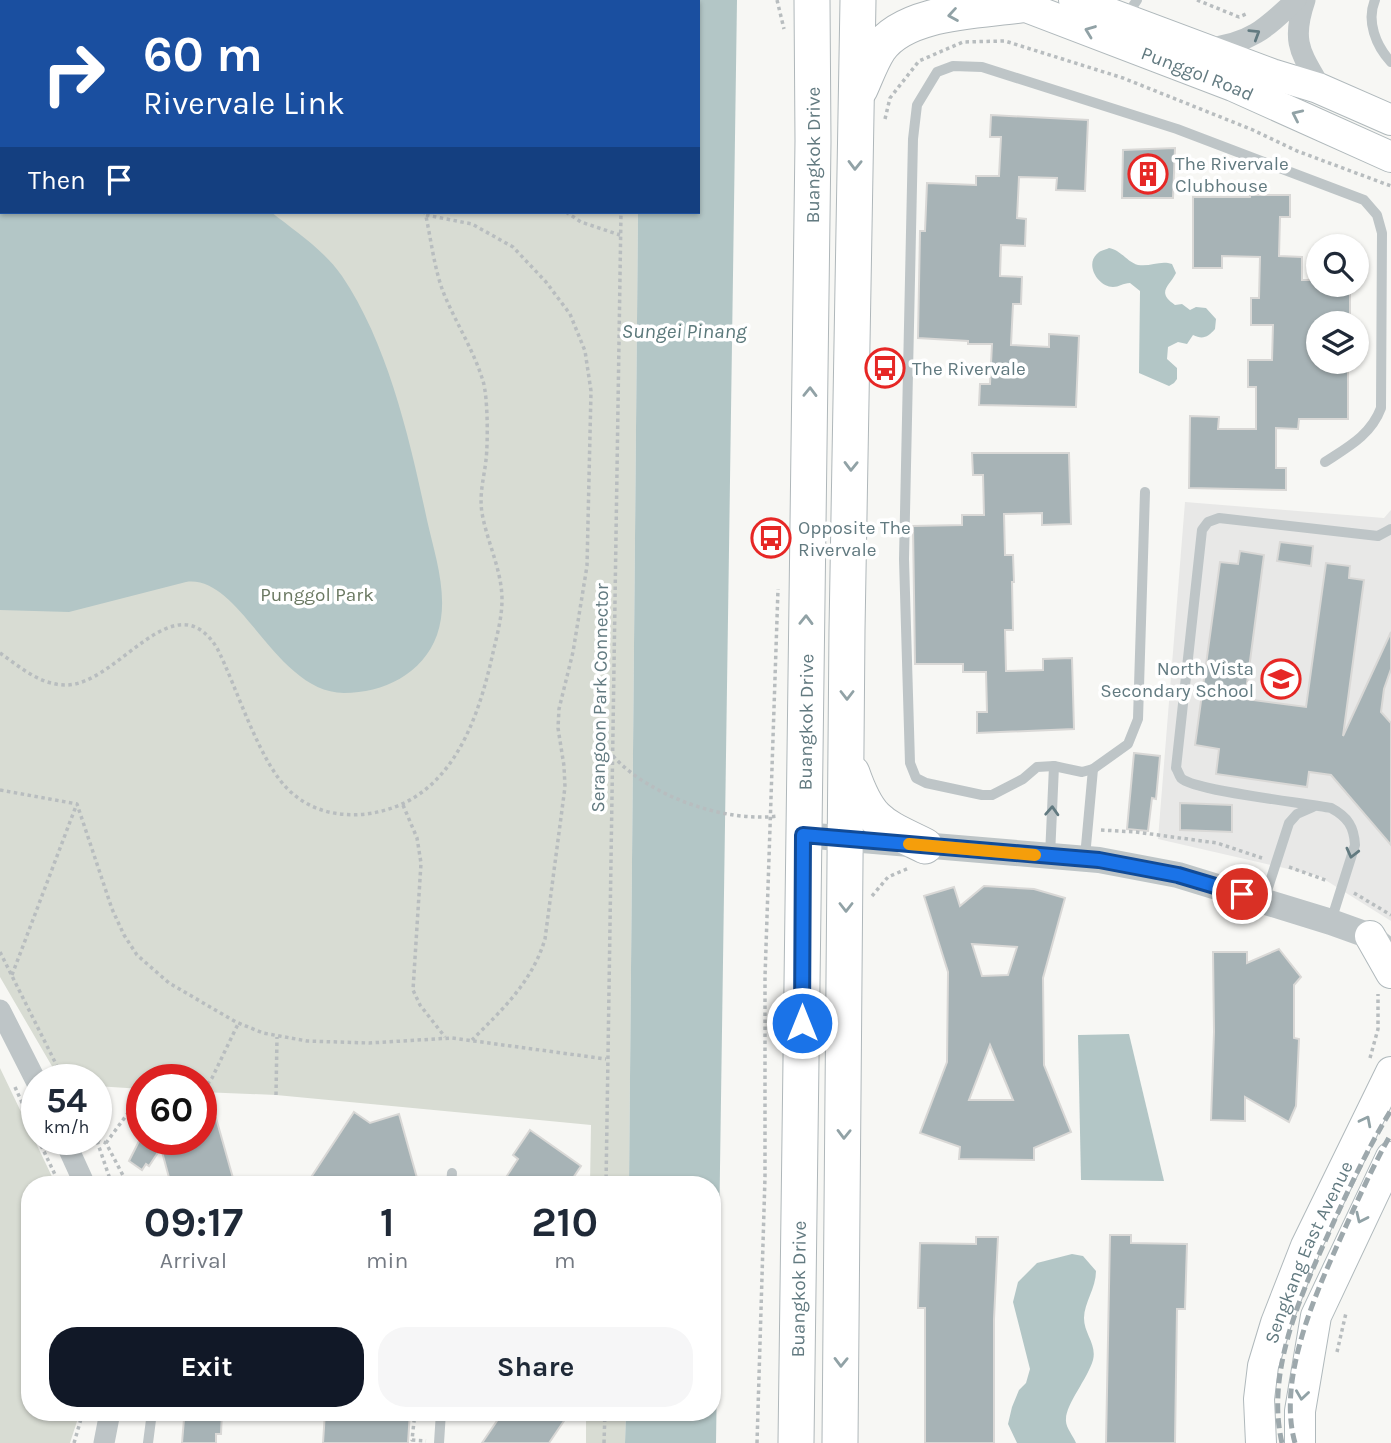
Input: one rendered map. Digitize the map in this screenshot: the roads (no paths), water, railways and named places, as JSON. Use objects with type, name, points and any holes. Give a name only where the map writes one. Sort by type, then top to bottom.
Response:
[{"type":"main road","name":"Buangkok Drive","points":[[796,1443],[802,1156],[793,826],[813,141],[812,0]]},
{"type":"main road","points":[[841,1443],[846,839],[859,0]]},
{"type":"main road","name":"Punggol Road","points":[[1074,0],[1131,9],[1206,48],[1322,90],[1391,120]]},
{"type":"main road","points":[[856,97],[880,48],[906,26],[1011,2]]},
{"type":"main road","name":"Punggol Road","points":[[1011,2],[1233,86],[1391,157]]},
{"type":"main road","points":[[790,16],[811,68]]},
{"type":"main road","points":[[848,760],[868,811],[922,857]]},
{"type":"main road","points":[[1380,945],[1385,982]]},
{"type":"main road","name":"Sengkang East Avenue","points":[[1261,1443],[1259,1399],[1263,1367],[1276,1323],[1378,1069]]},
{"type":"main road","name":"Sengkang East Avenue","points":[[1300,1442],[1300,1411],[1316,1316],[1391,1157]]},
{"type":"street","points":[[1206,48],[1233,45],[1252,37],[1271,24],[1296,0]]},
{"type":"street","points":[[1304,0],[1298,41],[1301,56],[1322,90]]},
{"type":"street","points":[[793,826],[922,857],[1050,856],[1085,859],[1178,875],[1331,922],[1380,945]]},
{"type":"street","points":[[0,1010],[27,1064]]},
{"type":"street","points":[[71,1155],[81,1176]]},
{"type":"street","points":[[104,1443],[108,1421]]},
{"type":"lane","points":[[1374,0],[1371,15],[1374,34],[1380,49],[1391,62]]},
{"type":"lane","points":[[1145,492],[1138,719],[1128,744],[1093,769],[1082,772],[1054,766],[1037,767],[1003,792],[992,795],[926,783],[916,778],[910,763],[904,559],[913,139],[917,105],[937,72],[953,66],[982,67],[1177,129],[1364,200],[1377,215],[1382,233],[1381,408],[1377,419],[1362,437],[1325,462]]},
{"type":"lane","points":[[1331,922],[1355,845],[1350,823],[1342,813],[1331,808],[1193,784],[1181,779],[1176,768],[1202,530],[1209,522],[1219,517],[1378,536],[1391,528]]},
{"type":"lane","points":[[1050,856],[1054,766]]},
{"type":"lane","points":[[1085,859],[1093,769]]},
{"type":"lane","points":[[1264,900],[1289,823],[1307,808],[1320,806]]},
{"type":"lane","points":[[148,1443],[151,1421]]},
{"type":"lane","points":[[439,1442],[440,1421]]},
{"type":"water","name":"Sungei Pinang","points":[[700,0],[737,0],[720,1176],[629,1176],[638,214],[700,214]]},
{"type":"water","points":[[0,214],[274,214],[318,249],[342,276],[358,303],[385,362],[405,426],[440,577],[441,621],[431,649],[422,661],[400,679],[373,689],[344,693],[319,688],[298,674],[242,613],[206,584],[186,582],[69,612],[0,610]]},
{"type":"water","points":[[1109,248],[1138,265],[1172,264],[1176,273],[1166,289],[1169,300],[1190,310],[1196,307],[1206,308],[1216,319],[1215,329],[1208,336],[1193,335],[1187,344],[1178,342],[1168,347],[1167,359],[1177,368],[1177,379],[1169,386],[1139,373],[1140,291],[1130,283],[1107,286],[1095,274],[1092,263],[1094,258],[1099,252]]},
{"type":"water","points":[[1129,1034],[1164,1181],[1081,1180],[1078,1035]]},
{"type":"water","points":[[1072,1254],[1083,1256],[1096,1271],[1084,1318],[1093,1349],[1093,1360],[1066,1419],[1076,1443],[1017,1443],[1008,1424],[1012,1407],[1019,1390],[1026,1383],[1030,1369],[1013,1302],[1018,1282],[1037,1263]]},
{"type":"water","name":"Sungei Pinang","points":[[626,1421],[716,1421],[716,1443],[625,1443]]},
{"type":"railway","points":[[1282,1443],[1278,1388],[1289,1332],[1338,1213],[1391,1110]]},
{"type":"railway","points":[[1295,1443],[1291,1389],[1303,1332],[1335,1250],[1391,1134]]},
{"type":"place","name":"The Rivervale Clubhouse","points":[[1148,174]]},
{"type":"place","name":"The Rivervale","points":[[885,368]]},
{"type":"place","name":"Opposite The Rivervale","points":[[771,538]]},
{"type":"place","name":"North Vista Secondary School","points":[[1281,679]]},
{"type":"park label","name":"Punggol Park","points":[[317,594]]}]
